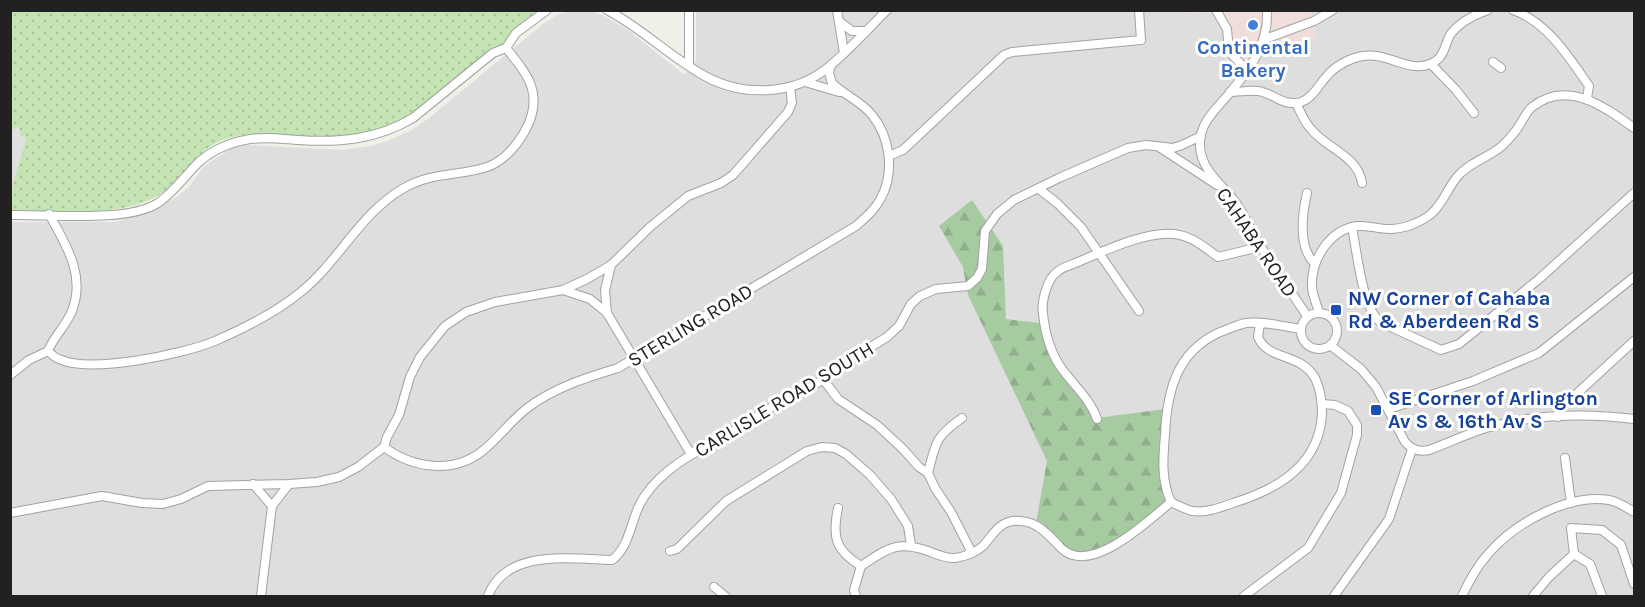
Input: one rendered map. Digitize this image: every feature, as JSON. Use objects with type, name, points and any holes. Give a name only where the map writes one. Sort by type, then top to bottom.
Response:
[{"type":"street","points":[[10,215],[130,214],[158,203],[174,190],[198,162],[230,144],[247,139],[263,138],[320,142],[365,138],[399,126],[413,118],[493,53],[506,48],[516,33],[547,10]]},
{"type":"street","points":[[607,10],[719,84],[756,91],[790,87],[805,82],[831,65],[887,10]]},
{"type":"street","points":[[689,10],[689,65]]},
{"type":"street","points":[[837,10],[844,53]]},
{"type":"street","points":[[889,156],[903,150],[1004,55],[1018,51],[1141,40],[1139,10]]},
{"type":"street","points":[[1216,10],[1227,29],[1229,52],[1246,70]]},
{"type":"street","points":[[1201,136],[1205,121],[1260,52],[1265,39],[1268,10]]},
{"type":"street","points":[[1265,39],[1314,21],[1333,10]]},
{"type":"street","points":[[1230,92],[1258,91],[1270,94],[1279,101],[1296,103],[1305,101],[1311,96],[1328,74],[1346,62],[1361,56],[1389,58],[1417,68],[1431,64],[1444,52],[1451,34],[1462,23],[1488,10]]},
{"type":"street","points":[[1513,10],[1536,22],[1558,44],[1589,86],[1587,98]]},
{"type":"street","points":[[840,22],[852,31],[866,31]]},
{"type":"street","points":[[48,351],[59,359],[72,362],[106,364],[140,360],[173,354],[214,341],[272,312],[302,291],[318,276],[366,217],[377,206],[404,187],[434,176],[488,167],[506,155],[516,144],[527,126],[532,111],[533,94],[528,75],[506,48]]},
{"type":"street","points":[[1493,62],[1501,68]]},
{"type":"street","points":[[1431,64],[1474,113]]},
{"type":"street","name":"STERLING ROAD","points":[[831,65],[829,78],[846,95]]},
{"type":"street","name":"STERLING ROAD","points":[[384,447],[395,455],[414,463],[438,467],[457,464],[473,458],[525,410],[554,391],[576,381],[618,368],[856,226],[870,213],[881,197],[888,178],[889,156],[882,130],[860,102],[805,82]]},
{"type":"street","points":[[10,513],[102,496],[163,504],[181,499],[208,486],[317,482],[339,477],[358,467],[384,447],[399,415],[410,377],[420,357],[445,326],[466,312],[495,302],[563,290],[611,265],[650,227],[688,196],[721,183],[734,175],[788,112],[792,103],[790,87]]},
{"type":"street","points":[[1319,313],[1312,288],[1314,262],[1323,248],[1338,234],[1352,227],[1370,226],[1389,229],[1411,225],[1433,213],[1456,177],[1502,147],[1531,108],[1546,98],[1561,95],[1587,98],[1634,127]]},
{"type":"street","points":[[1296,103],[1310,128],[1326,145],[1354,164],[1362,183]]},
{"type":"street","name":"CARLISLE ROAD SOUTH","points":[[488,597],[492,586],[502,576],[522,564],[547,558],[612,560],[620,554],[639,505],[656,483],[695,452],[709,446],[793,394],[812,387],[843,364],[887,337],[899,326],[911,304],[920,296],[936,289],[968,286],[977,278],[982,269],[985,231],[997,214],[1014,200],[1128,148],[1146,145],[1173,148],[1201,136]]},
{"type":"street","name":"CAHABA ROAD","points":[[1201,136],[1202,157],[1207,170],[1237,204],[1260,247],[1307,316]]},
{"type":"street","points":[[1158,147],[1226,191]]},
{"type":"street","points":[[1039,189],[1074,219],[1139,311]]},
{"type":"street","points":[[1307,193],[1304,208],[1305,254],[1314,262]]},
{"type":"street","points":[[1352,227],[1367,304],[1373,316],[1380,322],[1441,350],[1459,344],[1539,279],[1635,193]]},
{"type":"street","points":[[10,375],[29,360],[48,351],[72,311],[77,291],[77,276],[73,261],[49,214]]},
{"type":"street","points":[[1097,418],[1094,408],[1060,365],[1048,343],[1042,311],[1046,288],[1056,272],[1099,253],[1164,233],[1194,239],[1218,257],[1260,247]]},
{"type":"street","points":[[607,313],[605,290],[611,265]]},
{"type":"street","points":[[1389,409],[1473,381],[1539,353],[1635,277]]},
{"type":"street","points":[[563,290],[590,299],[607,313],[689,451],[695,452]]},
{"type":"street","points":[[1319,313],[1327,314],[1336,325],[1336,337],[1330,345],[1320,350],[1308,346],[1301,337],[1300,329],[1307,316],[1319,313]]},
{"type":"street","points":[[1260,324],[1258,337],[1267,350],[1284,355],[1304,366],[1315,379],[1322,404],[1321,421],[1313,450],[1291,475],[1273,488],[1256,496],[1210,510],[1191,511],[1171,502],[1163,476],[1164,437],[1170,393],[1179,368],[1192,350],[1216,333],[1246,323],[1275,324],[1300,329]]},
{"type":"street","points":[[1558,417],[1559,410],[1635,341]]},
{"type":"street","points":[[1330,345],[1361,369],[1376,387],[1405,442],[1412,449],[1422,452],[1485,428],[1535,418],[1580,415],[1635,419]]},
{"type":"street","points":[[823,379],[838,399],[877,425],[919,467],[928,472],[972,553]]},
{"type":"street","points":[[1244,597],[1308,548],[1341,493],[1357,435],[1357,424],[1348,411],[1335,405],[1322,404]]},
{"type":"street","points":[[928,472],[935,443],[943,431],[962,418]]},
{"type":"street","points":[[670,551],[678,549],[726,501],[807,452],[822,447],[836,448],[870,475],[891,499],[908,526],[911,545]]},
{"type":"street","points":[[1336,596],[1389,519],[1412,449]]},
{"type":"street","points":[[1565,458],[1571,503]]},
{"type":"street","points":[[253,484],[272,506]]},
{"type":"street","points":[[261,597],[272,506],[289,484]]},
{"type":"street","points":[[1462,597],[1470,578],[1489,552],[1526,522],[1571,503],[1610,500],[1635,512]]},
{"type":"street","points":[[856,597],[854,590],[861,566],[888,548],[911,545],[943,557],[954,558],[972,553],[983,546],[992,532],[1009,522],[1020,521],[1048,533],[1068,553],[1088,556],[1104,550],[1133,533],[1171,502]]},
{"type":"street","points":[[838,508],[835,535],[840,549],[848,558],[861,566]]},
{"type":"street","points":[[1574,554],[1571,528],[1602,530],[1621,545],[1635,584]]},
{"type":"street","points":[[1533,597],[1549,577],[1574,554]]},
{"type":"street","points":[[1574,554],[1590,564],[1602,597]]},
{"type":"street","points":[[714,587],[725,597]]},
{"type":"shaded area","points":[[589,11],[602,15],[625,28],[685,75],[696,60],[696,11],[1634,11],[1634,596],[11,596],[10,222],[115,222],[133,217],[161,206],[178,196],[189,187],[205,165],[233,148],[247,145],[342,150],[371,146],[390,140],[412,130],[429,118],[543,24],[559,14]]},
{"type":"shaded area","points":[[1188,11],[1311,11],[1316,37],[1226,70],[1225,27],[1214,12],[1188,14]]},
{"type":"shaded area","points":[[19,126],[20,135],[26,139],[11,192],[11,131]]},
{"type":"green space","points":[[11,11],[542,11],[496,51],[429,103],[391,127],[366,134],[333,138],[254,134],[228,138],[210,146],[170,187],[155,198],[116,209],[72,212],[11,210]]},
{"type":"green space","points":[[972,200],[1003,246],[1006,319],[1040,323],[1048,348],[1097,418],[1165,409],[1159,476],[1167,502],[1134,528],[1094,551],[1081,554],[1071,552],[1055,535],[1036,523],[1047,461],[968,295],[963,267],[939,226]]},
{"type":"place","name":"Continental Bakery","points":[[1253,25]]},
{"type":"place","name":"NW Corner of Cahaba Rd & Aberdeen Rd S","points":[[1336,310]]},
{"type":"place","name":"SE Corner of Arlington Av S & 16th Av S","points":[[1376,410]]}]
